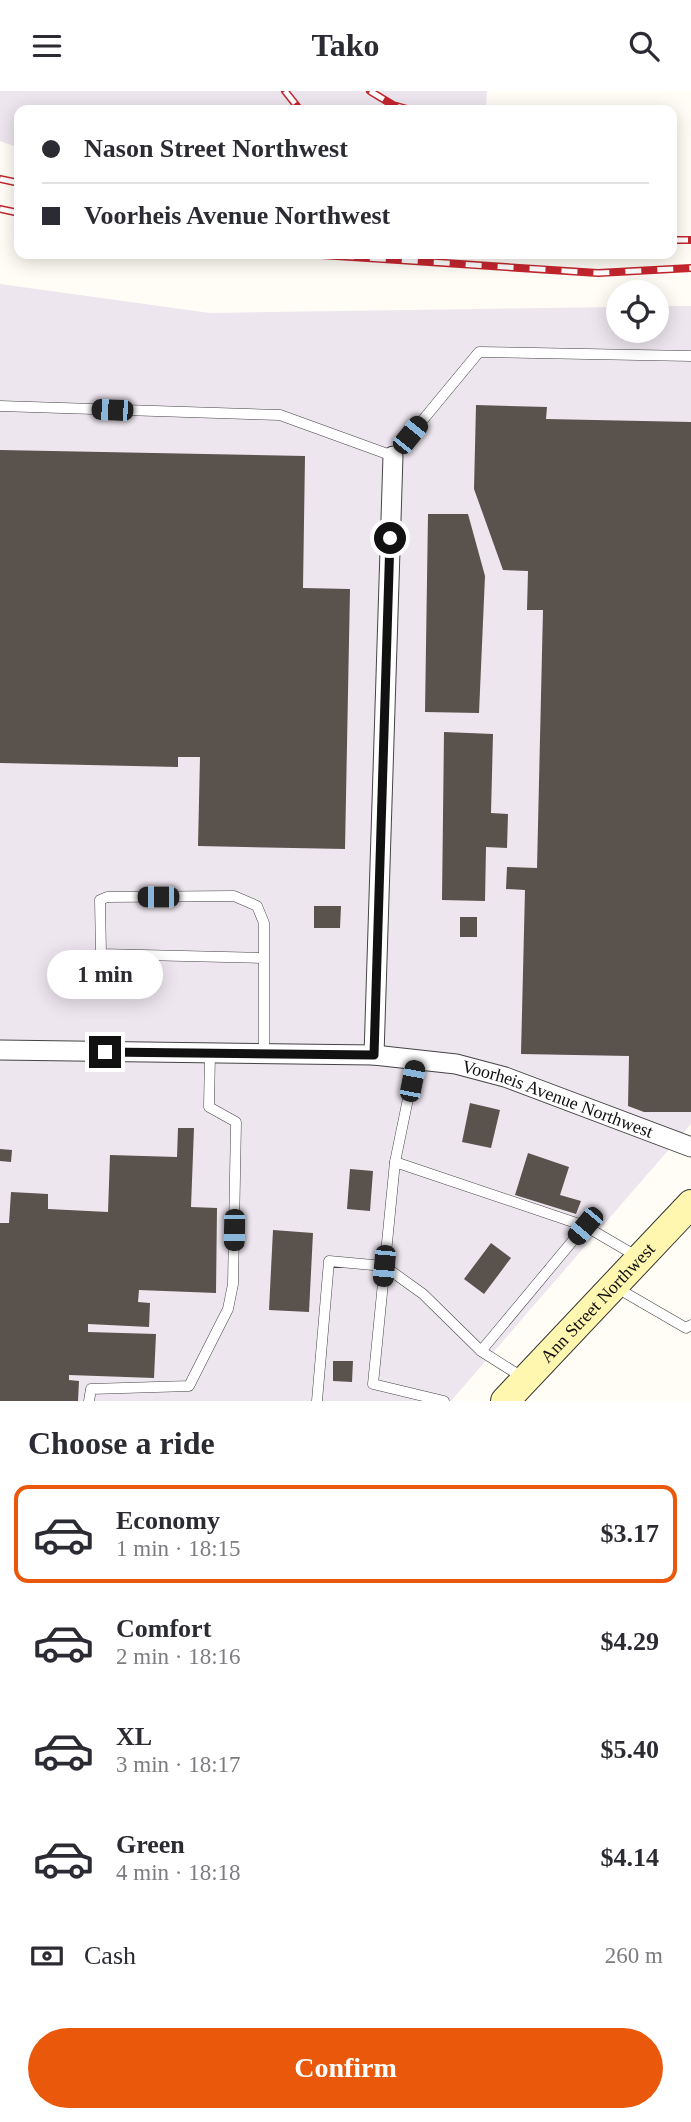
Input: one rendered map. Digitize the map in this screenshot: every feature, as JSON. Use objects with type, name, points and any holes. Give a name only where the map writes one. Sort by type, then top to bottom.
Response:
[{"type":"main road","name":"Ann Street Northwest","points":[[513,1393],[691,1204]]},
{"type":"street","points":[[374,1055],[393,456]]},
{"type":"street","name":"Voorheis Avenue Northwest","points":[[0,1050],[374,1055],[456,1064],[505,1077],[691,1147]]},
{"type":"lane","points":[[0,406],[279,415],[393,456],[479,352],[691,356]]},
{"type":"lane","points":[[264,958],[101,954],[100,900],[107,897],[234,897],[257,906],[264,923],[264,958],[264,1054]]},
{"type":"lane","points":[[89,1401],[91,1389],[189,1386],[228,1309],[233,1284],[236,1122],[209,1107],[210,1053]]},
{"type":"lane","points":[[416,1060],[395,1162],[373,1384],[444,1401]]},
{"type":"lane","points":[[395,1162],[585,1226],[640,1258]]},
{"type":"lane","points":[[481,1351],[585,1226]]},
{"type":"lane","points":[[317,1401],[329,1261],[384,1266],[423,1294],[481,1351],[513,1393]]},
{"type":"lane","points":[[614,1286],[686,1328],[691,1325]]},
{"type":"shaded area","points":[[0,91],[487,91],[486,105],[14,105],[14,146],[0,141]]},
{"type":"shaded area","points":[[0,284],[210,313],[606,307],[606,343],[669,343],[669,306],[691,306],[691,1124],[451,1401],[0,1401]]},
{"type":"building","points":[[476,405],[547,407],[546,419],[691,422],[691,1112],[644,1112],[628,1106],[629,1056],[521,1054],[525,890],[506,889],[507,867],[537,868],[543,610],[527,610],[528,571],[503,570],[474,489]]},
{"type":"building","points":[[0,450],[305,456],[303,588],[350,589],[345,849],[198,846],[200,757],[178,757],[178,767],[0,763]]},
{"type":"building","points":[[428,514],[468,514],[485,576],[479,713],[425,712]]},
{"type":"building","points":[[444,732],[493,734],[491,813],[508,814],[507,848],[486,847],[485,901],[442,900]]},
{"type":"building","points":[[314,906],[341,906],[340,928],[314,928]]},
{"type":"building","points":[[460,917],[477,917],[477,937],[460,937]]},
{"type":"building","points":[[470,1103],[500,1110],[491,1148],[462,1142]]},
{"type":"building","points":[[178,1128],[194,1128],[191,1207],[217,1208],[216,1293],[139,1290],[138,1302],[150,1303],[149,1327],[88,1324],[88,1332],[156,1334],[154,1378],[69,1375],[69,1380],[79,1381],[78,1401],[0,1401],[0,1223],[9,1223],[11,1192],[48,1194],[48,1209],[108,1212],[110,1155],[177,1157]]},
{"type":"building","points":[[0,1149],[12,1150],[11,1162],[0,1161]]},
{"type":"building","points":[[528,1153],[569,1167],[560,1195],[581,1201],[576,1214],[515,1195]]},
{"type":"building","points":[[350,1169],[373,1171],[370,1211],[347,1209]]},
{"type":"building","points":[[273,1230],[313,1233],[309,1312],[269,1310]]},
{"type":"building","points":[[491,1243],[511,1258],[484,1294],[464,1279]]},
{"type":"building","points":[[333,1361],[353,1361],[352,1382],[333,1381]]},
{"type":"railway","points":[[285,91],[296,105]]},
{"type":"railway","points":[[370,91],[393,105]]},
{"type":"railway","points":[[0,179],[14,182]]},
{"type":"railway","points":[[0,209],[14,212]]},
{"type":"railway","points":[[677,240],[691,240]]},
{"type":"railway","points":[[383,259],[598,273],[691,268]]},
{"type":"route","points":[[105,1052],[374,1055],[390,538]]}]
